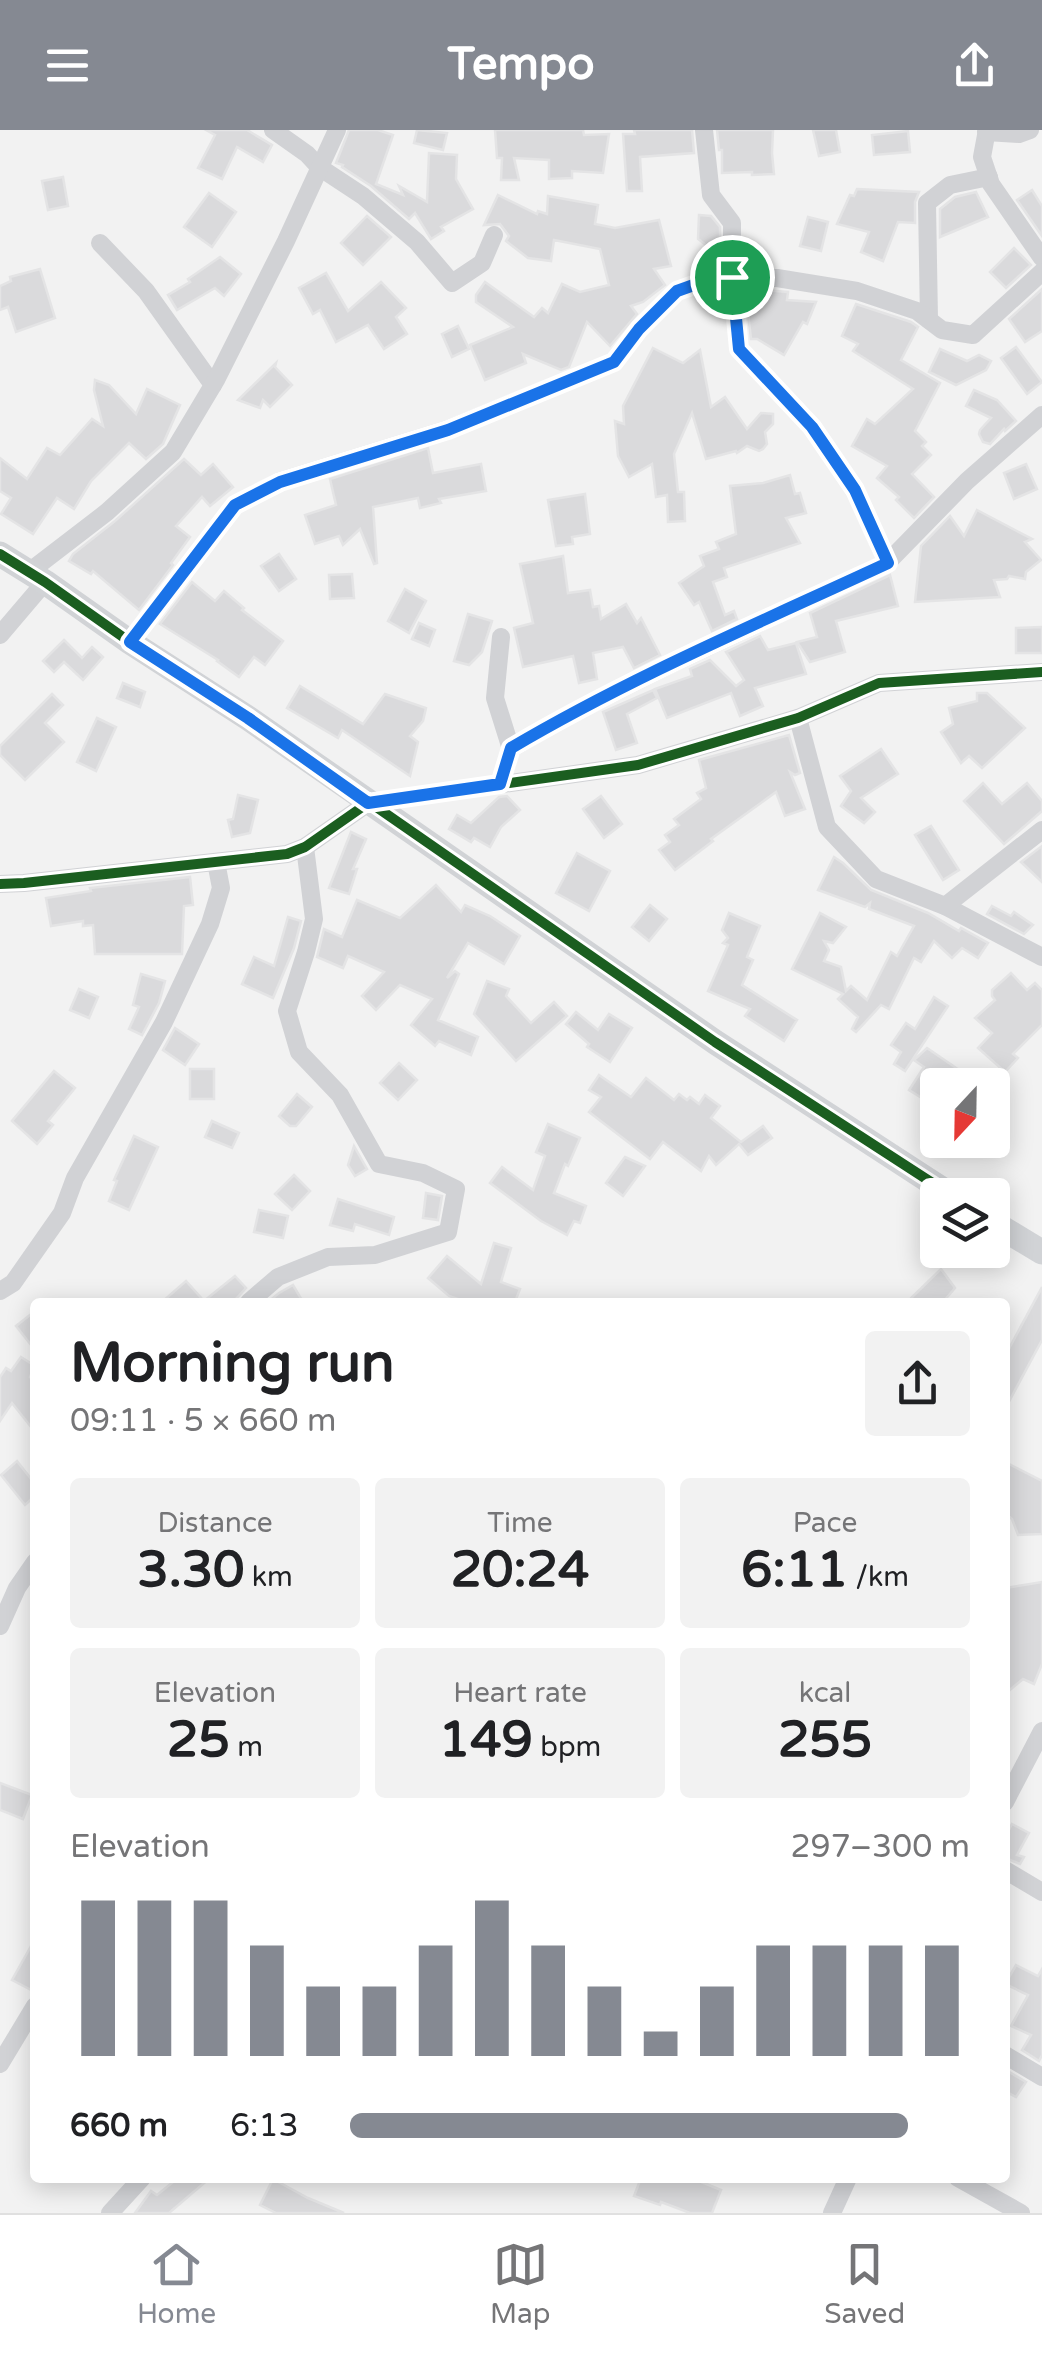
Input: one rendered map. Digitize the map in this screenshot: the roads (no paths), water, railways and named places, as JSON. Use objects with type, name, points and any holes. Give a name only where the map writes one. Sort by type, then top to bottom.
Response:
[{"type":"street","points":[[273,130],[363,196],[417,242],[452,283],[482,262],[494,236]]},
{"type":"street","points":[[0,635],[37,577],[174,452],[213,385],[286,241],[337,130]]},
{"type":"street","points":[[704,130],[711,196],[732,223],[739,349],[812,427],[855,490],[888,563]]},
{"type":"street","points":[[1030,130],[1019,134],[987,131],[982,157],[989,177],[1042,258]]},
{"type":"street","points":[[929,320],[927,203],[950,186],[989,177]]},
{"type":"street","points":[[100,243],[146,291],[213,385]]},
{"type":"street","points":[[130,642],[235,505],[280,482],[448,430],[614,362],[639,329],[677,291],[716,277],[777,278],[857,290],[917,311],[942,330],[973,335],[1042,272]]},
{"type":"street","points":[[511,748],[671,664],[888,563],[967,481],[1042,415]]},
{"type":"street","points":[[0,554],[248,718],[715,1042],[925,1178]]},
{"type":"street","points":[[500,784],[511,748],[494,698],[501,637]]},
{"type":"street","points":[[0,884],[287,854],[305,847],[368,803],[638,764],[798,718],[879,682],[1042,672]]},
{"type":"street","points":[[798,718],[828,827],[876,879],[945,906],[1042,957]]},
{"type":"street","points":[[945,906],[1042,830]]},
{"type":"street","points":[[253,1298],[278,1277],[328,1257],[375,1255],[448,1232],[456,1189],[422,1173],[378,1164],[340,1095],[299,1052],[287,1011],[314,919],[305,847]]},
{"type":"street","points":[[0,1292],[14,1283],[62,1213],[75,1178],[164,1022],[210,924],[221,888],[216,862]]},
{"type":"street","points":[[1010,1233],[1042,1252]]},
{"type":"street","points":[[0,1626],[30,1569]]},
{"type":"street","points":[[1010,1792],[1042,1731]]},
{"type":"street","points":[[1010,1873],[1042,1892]]},
{"type":"street","points":[[0,2064],[30,2014]]},
{"type":"street","points":[[1010,2058],[1042,2077]]},
{"type":"street","points":[[110,2213],[137,2183]]},
{"type":"street","points":[[832,2213],[846,2183]]},
{"type":"street","points":[[967,2183],[1021,2213]]}]
